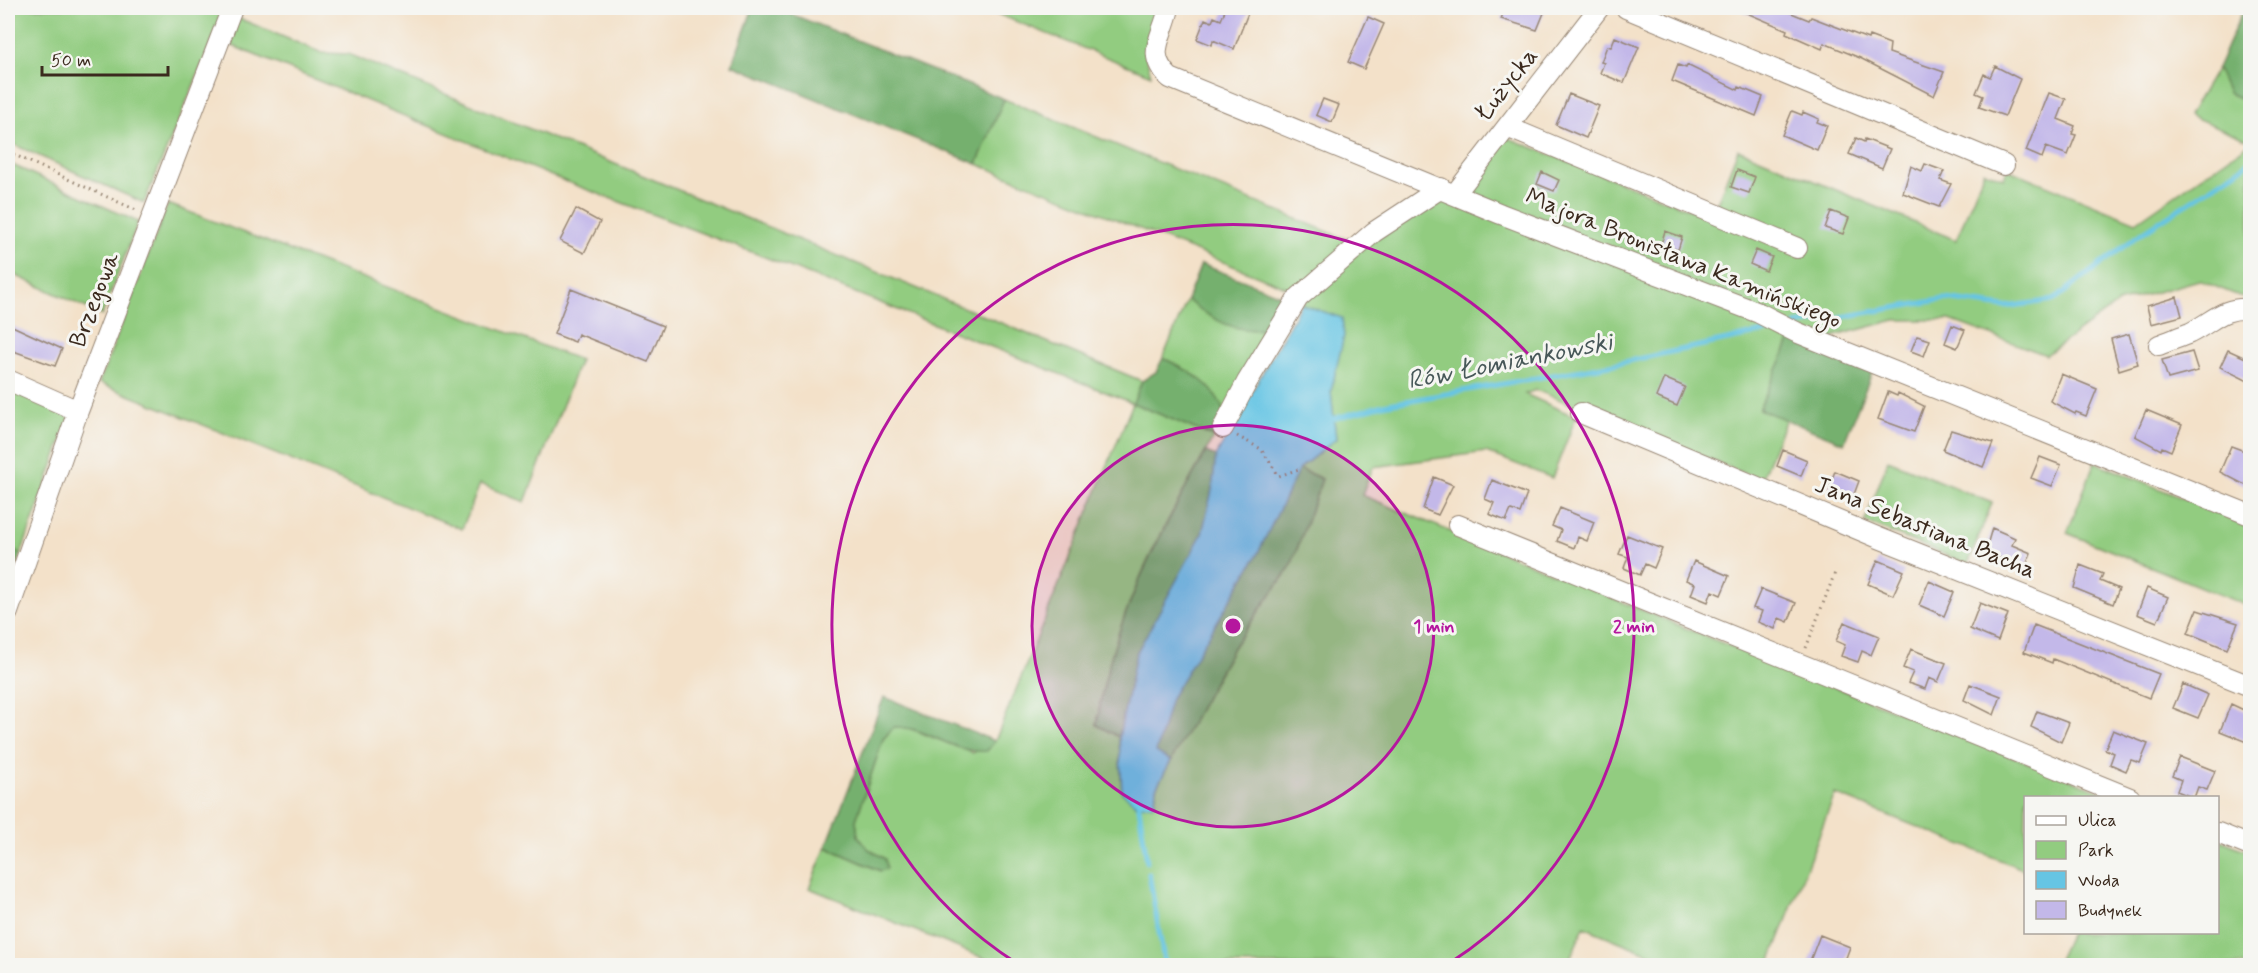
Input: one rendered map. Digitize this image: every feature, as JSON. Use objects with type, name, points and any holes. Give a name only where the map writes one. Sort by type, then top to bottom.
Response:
[{"type":"street","name":"Brzegowa","points":[[8,612],[78,411],[154,218],[232,8]]},
{"type":"street","name":"Majora Bronisława Kamińskiego","points":[[1169,8],[1155,52],[1156,62],[1170,78],[1448,191],[1759,313],[1796,332],[2250,515]]},
{"type":"street","name":"Łużycka","points":[[1223,428],[1246,382],[1298,298],[1374,232],[1448,191],[1507,127],[1599,8]]},
{"type":"street","points":[[1626,8],[2004,165]]},
{"type":"street","points":[[1507,127],[1797,248]]},
{"type":"street","points":[[2159,345],[2190,332],[2225,311],[2234,308],[2250,309]]},
{"type":"street","points":[[8,380],[78,411]]},
{"type":"street","name":"Jana Sebastiana Bacha","points":[[1581,413],[1879,538],[2250,686]]},
{"type":"street","points":[[1458,525],[2125,796]]},
{"type":"street","points":[[2219,834],[2250,846]]},
{"type":"path","points":[[8,152],[154,218]]},
{"type":"path","points":[[1223,428],[1261,448],[1279,476],[1299,469]]},
{"type":"path","points":[[1800,664],[1836,570]]},
{"type":"green space","points":[[8,8],[226,8],[144,203],[8,142]]},
{"type":"green space","points":[[753,8],[776,8],[1004,99],[977,164],[732,65]]},
{"type":"green space","points":[[982,8],[1160,8],[1144,49],[1151,75]]},
{"type":"green space","points":[[2244,8],[2250,8],[2250,102],[2228,93],[2217,68]]},
{"type":"green space","points":[[238,18],[322,53],[348,54],[1142,381],[1133,403],[757,254],[554,177],[228,44]]},
{"type":"green space","points":[[2217,68],[2228,93],[2250,102],[2250,141],[2189,115]]},
{"type":"green space","points":[[1004,99],[1353,242],[1301,293],[977,164]]},
{"type":"green space","points":[[1506,137],[1805,255],[1809,248],[1715,208],[1738,149],[1956,240],[1984,171],[2004,178],[2007,169],[2136,222],[2250,143],[2250,291],[2245,289],[2244,298],[2199,280],[2118,303],[2046,355],[1950,320],[1895,320],[1835,336],[1832,342],[1475,195],[1474,179]]},
{"type":"green space","points":[[8,163],[138,222],[102,315],[8,272]]},
{"type":"green space","points":[[1442,194],[1793,335],[1759,409],[1786,419],[1761,480],[1536,390],[1525,394],[1576,417],[1552,478],[1486,452],[1373,467],[1362,495],[1707,637],[2113,796],[2024,796],[2024,870],[1835,794],[1769,965],[1676,965],[1584,927],[1567,965],[1001,965],[809,888],[826,847],[880,871],[885,859],[867,848],[858,836],[856,820],[883,739],[894,727],[906,727],[973,753],[995,741],[1133,403],[1214,437],[1141,575],[1114,649],[1097,725],[1119,737],[1122,793],[1155,803],[1156,788],[1234,646],[1291,566],[1322,479],[1299,469],[1336,439],[1331,391],[1336,369],[1301,304],[1364,246]]},
{"type":"green space","points":[[168,204],[580,360],[525,502],[480,484],[462,529],[99,383]]},
{"type":"green space","points":[[1201,264],[1291,299],[1271,328],[1247,329],[1226,324],[1206,314],[1187,300]]},
{"type":"green space","points":[[1187,300],[1206,314],[1226,324],[1247,329],[1271,328],[1255,349],[1225,416],[1221,405],[1209,387],[1183,368],[1163,358]]},
{"type":"green space","points":[[1793,335],[1873,370],[1844,443],[1759,409]]},
{"type":"green space","points":[[1163,358],[1201,380],[1216,396],[1225,416],[1214,437],[1133,403],[1142,381],[1156,372]]},
{"type":"green space","points":[[8,387],[71,415],[21,554],[8,548]]},
{"type":"green space","points":[[1206,452],[1216,456],[1212,490],[1202,534],[1136,654],[1119,737],[1097,725],[1112,653],[1138,583],[1170,516]]},
{"type":"green space","points":[[1888,460],[1992,503],[1968,564],[1865,522]]},
{"type":"green space","points":[[2095,462],[2250,526],[2250,607],[2067,533]]},
{"type":"green space","points":[[1299,469],[1322,479],[1291,566],[1234,646],[1171,761],[1156,752],[1171,698],[1255,559]]},
{"type":"green space","points":[[8,548],[21,554],[8,595]]},
{"type":"green space","points":[[884,697],[995,741],[987,751],[975,751],[963,749],[918,731],[894,727],[883,739],[856,820],[858,836],[867,848],[885,859],[887,868],[881,871],[826,847]]},
{"type":"green space","points":[[2219,839],[2250,852],[2250,965],[2055,966],[2070,934],[2219,934]]},
{"type":"water","points":[[1301,304],[1342,318],[1344,336],[1331,391],[1336,439],[1299,469],[1255,559],[1171,698],[1156,752],[1171,761],[1156,788],[1155,804],[1138,806],[1122,793],[1119,737],[1136,654],[1202,534],[1212,490],[1216,456]]},
{"type":"building","points":[[1226,8],[1250,8],[1234,49],[1213,40],[1212,45],[1197,39],[1205,19],[1212,22],[1214,17],[1221,20]]},
{"type":"building","points":[[1505,8],[1546,8],[1537,30],[1501,19]]},
{"type":"building","points":[[1735,8],[1779,8],[1809,20],[1811,17],[1868,39],[1869,36],[1890,44],[1889,53],[1944,72],[1934,96],[1860,58],[1824,43],[1822,49],[1786,33],[1787,30]]},
{"type":"building","points":[[1368,17],[1384,24],[1364,69],[1348,62]]},
{"type":"building","points":[[1615,37],[1639,47],[1624,83],[1600,73],[1607,46],[1611,47]]},
{"type":"building","points":[[1678,65],[1686,68],[1687,65],[1738,90],[1739,87],[1763,97],[1756,116],[1672,81]]},
{"type":"building","points":[[1995,66],[2020,79],[2005,116],[1979,107],[1983,96],[1976,93],[1984,74],[1990,77]]},
{"type":"building","points":[[2049,93],[2066,99],[2058,119],[2075,126],[2072,134],[2076,135],[2068,155],[2046,147],[2042,158],[2026,151]]},
{"type":"building","points":[[1569,94],[1599,106],[1586,138],[1556,125]]},
{"type":"building","points":[[1323,99],[1339,105],[1332,122],[1316,115]]},
{"type":"building","points":[[1792,111],[1802,115],[1803,112],[1819,119],[1817,122],[1827,126],[1817,150],[1782,135]]},
{"type":"building","points":[[1856,138],[1864,142],[1865,139],[1890,149],[1882,168],[1849,154]]},
{"type":"building","points":[[1925,164],[1944,171],[1940,180],[1951,184],[1939,207],[1903,193],[1911,166],[1922,171]]},
{"type":"building","points":[[1737,170],[1755,177],[1749,193],[1731,187]]},
{"type":"building","points":[[1542,172],[1559,180],[1554,191],[1537,184]]},
{"type":"building","points":[[576,209],[600,222],[584,253],[560,241]]},
{"type":"building","points":[[1831,211],[1849,218],[1843,234],[1825,228]]},
{"type":"building","points":[[1665,231],[1682,237],[1678,250],[1661,244]]},
{"type":"building","points":[[1756,250],[1772,257],[1766,271],[1750,264]]},
{"type":"building","points":[[571,289],[663,326],[648,362],[578,334],[575,342],[554,334]]},
{"type":"building","points":[[2177,297],[2182,316],[2151,324],[2147,306]]},
{"type":"building","points":[[8,324],[62,349],[55,366],[8,349]]},
{"type":"building","points":[[1952,325],[1965,330],[1957,348],[1945,343]]},
{"type":"building","points":[[2129,334],[2138,364],[2119,370],[2111,339]]},
{"type":"building","points":[[1917,336],[1930,340],[1924,356],[1911,351]]},
{"type":"building","points":[[2228,350],[2250,360],[2250,382],[2220,367]]},
{"type":"building","points":[[2192,352],[2198,371],[2168,379],[2162,360]]},
{"type":"building","points":[[2061,374],[2097,389],[2086,416],[2076,412],[2075,414],[2050,401]]},
{"type":"building","points":[[1664,378],[1685,387],[1677,406],[1656,397]]},
{"type":"building","points":[[1888,392],[1897,396],[1898,393],[1924,406],[1914,432],[1878,419]]},
{"type":"building","points":[[2146,410],[2182,425],[2171,451],[2162,447],[2161,450],[2135,436]]},
{"type":"building","points":[[1951,430],[1993,443],[1983,467],[1943,450]]},
{"type":"building","points":[[2231,446],[2250,453],[2250,484],[2247,482],[2245,485],[2220,472]]},
{"type":"building","points":[[1783,450],[1807,460],[1801,476],[1777,466]]},
{"type":"building","points":[[2040,457],[2061,465],[2052,486],[2031,478]]},
{"type":"building","points":[[1835,471],[1859,481],[1853,497],[1829,487]]},
{"type":"building","points":[[1434,477],[1453,485],[1438,515],[1423,509]]},
{"type":"building","points":[[1492,480],[1527,494],[1520,513],[1511,510],[1506,521],[1489,514],[1494,503],[1485,499]]},
{"type":"building","points":[[1560,508],[1594,522],[1587,541],[1578,537],[1574,548],[1557,541],[1561,530],[1552,526]]},
{"type":"building","points":[[1992,528],[2015,538],[2012,545],[2031,553],[2025,568],[1985,552]]},
{"type":"building","points":[[1627,535],[1662,549],[1654,568],[1645,564],[1640,575],[1624,568],[1628,557],[1619,554]]},
{"type":"building","points":[[1878,560],[1904,571],[1893,595],[1868,584]]},
{"type":"building","points":[[1694,561],[1729,576],[1721,595],[1712,591],[1708,602],[1691,595],[1695,584],[1686,580]]},
{"type":"building","points":[[2080,565],[2103,574],[2100,581],[2119,589],[2113,604],[2074,588]]},
{"type":"building","points":[[1929,581],[1954,592],[1944,616],[1919,605]]},
{"type":"building","points":[[2147,588],[2168,597],[2157,622],[2137,614]]},
{"type":"building","points":[[1761,589],[1796,603],[1788,622],[1779,618],[1775,629],[1758,622],[1762,611],[1753,608]]},
{"type":"building","points":[[1980,603],[2008,614],[1998,641],[1970,629]]},
{"type":"building","points":[[2197,610],[2238,623],[2227,649],[2188,633]]},
{"type":"building","points":[[1844,622],[1879,636],[1871,655],[1862,651],[1858,662],[1841,656],[1845,645],[1836,641]]},
{"type":"building","points":[[2034,625],[2159,674],[2149,698],[2053,659],[2052,663],[2024,652]]},
{"type":"building","points":[[1911,649],[1946,663],[1938,682],[1929,678],[1925,689],[1908,683],[1913,672],[1903,668]]},
{"type":"building","points":[[1970,684],[2001,696],[1994,715],[1964,700]]},
{"type":"building","points":[[2183,684],[2208,695],[2198,718],[2173,708]]},
{"type":"building","points":[[2231,704],[2250,713],[2250,743],[2220,731]]},
{"type":"building","points":[[2037,711],[2069,723],[2061,742],[2031,727]]},
{"type":"building","points":[[2113,730],[2148,744],[2140,763],[2131,760],[2126,771],[2110,764],[2114,753],[2105,749]]},
{"type":"building","points":[[2180,757],[2215,771],[2207,790],[2198,787],[2195,796],[2177,791],[2181,780],[2172,776]]},
{"type":"building","points":[[1820,935],[1850,947],[1843,966],[1808,966]]},
{"type":"waterway","name":"Rów Łomiankowski","points":[[1796,325],[1945,299],[2005,307],[2054,300],[2136,237],[2250,162]]},
{"type":"waterway","name":"Rów Łomiankowski","points":[[1329,420],[1383,405],[1610,365],[1774,330]]},
{"type":"waterway","name":"Rów Łomiankowski","points":[[1138,800],[1147,862]]},
{"type":"waterway","name":"Rów Łomiankowski","points":[[1149,874],[1165,966]]}]
